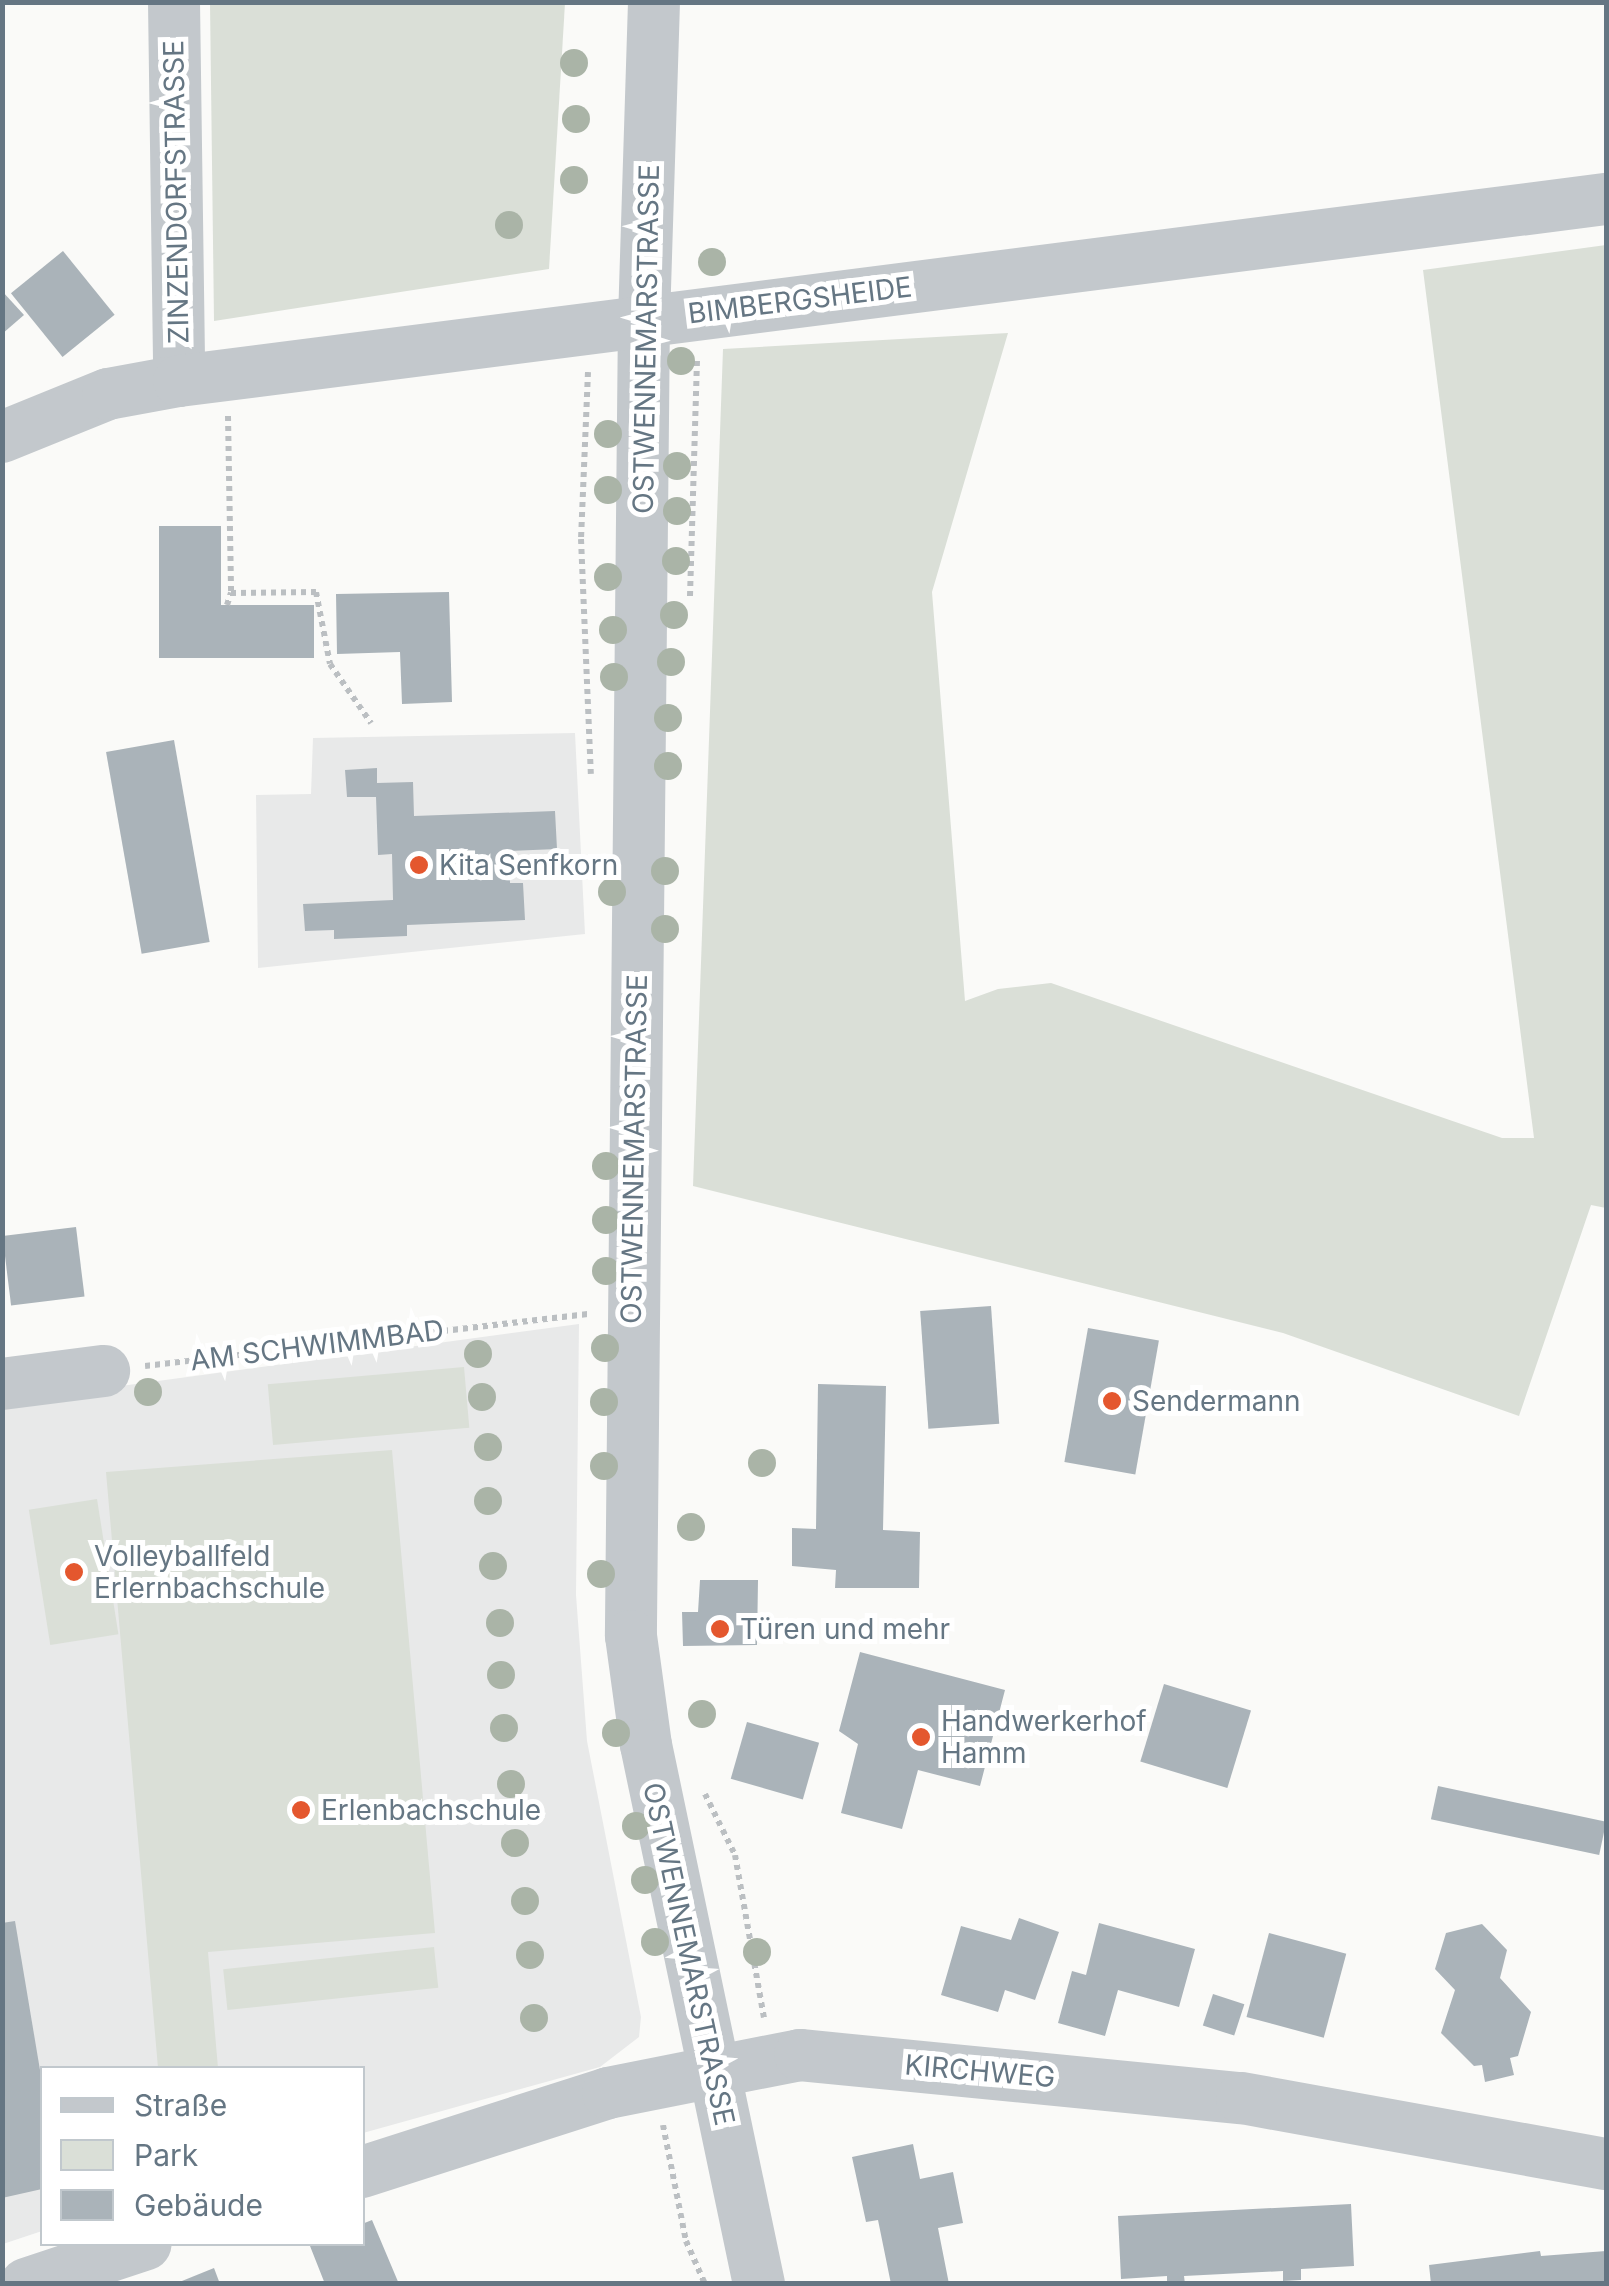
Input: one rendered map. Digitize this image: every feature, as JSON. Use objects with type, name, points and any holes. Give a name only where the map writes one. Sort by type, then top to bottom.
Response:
[{"type":"street","name":"ZINZENDORFSTRASSE","points":[[174,2],[203,378]]},
{"type":"street","name":"OSTWENNEMARSTRASSE","points":[[654,2],[644,318],[631,1309],[631,1636],[646,1745],[759,2284]]},
{"type":"street","name":"BIMBERGSHEIDE","points":[[2,437],[108,394],[203,378],[644,318],[1606,199]]},
{"type":"street","points":[[2,1384],[104,1371]]},
{"type":"street","name":"KIRCHWEG","points":[[365,2171],[608,2092],[800,2056],[963,2068],[1242,2098],[1606,2164]]},
{"type":"street","points":[[26,2284],[140,2246]]},
{"type":"path","points":[[690,611],[699,312]]},
{"type":"path","points":[[203,378],[231,593],[228,605]]},
{"type":"path","points":[[231,593],[316,592],[330,664],[371,723]]},
{"type":"path","name":"AM SCHWIMMBAD","points":[[104,1371],[631,1309]]},
{"type":"path","points":[[703,1787],[735,1855],[764,2008],[765,2061]]},
{"type":"shaded area","name":"Kita Senfkorn","points":[[575,733],[585,934],[258,968],[256,795],[311,794],[313,738]]},
{"type":"shaded area","name":"Erlenbachschule","points":[[579,1324],[576,1595],[587,1741],[641,2017],[639,2037],[600,2067],[365,2132],[365,2066],[40,2066],[40,2232],[3,2244],[2,1402]]},
{"type":"green space","points":[[210,3],[565,3],[549,269],[214,321]]},
{"type":"green space","points":[[1606,245],[1606,1208],[1591,1205],[1519,1416],[1283,1333],[693,1186],[723,349],[1008,333],[932,592],[965,1001],[998,989],[1051,983],[1502,1138],[1534,1138],[1423,270]]},
{"type":"green space","points":[[464,1367],[469,1428],[273,1445],[268,1384]]},
{"type":"green space","points":[[392,1450],[435,1933],[208,1952],[218,2066],[158,2066],[106,1472]]},
{"type":"green space","name":"Volleyballfeld Erlernbachschule","points":[[97,1499],[118,1634],[50,1645],[29,1510]]},
{"type":"green space","points":[[434,1947],[438,1988],[227,2010],[223,1969]]},
{"type":"building","points":[[63,251],[115,315],[63,357],[11,293]]},
{"type":"building","points":[[2,291],[24,315],[2,334]]},
{"type":"building","points":[[159,526],[221,526],[221,605],[314,605],[314,658],[159,658]]},
{"type":"building","points":[[449,592],[452,702],[402,704],[400,652],[337,654],[336,594]]},
{"type":"building","points":[[174,740],[210,942],[142,954],[106,752]]},
{"type":"building","points":[[377,768],[377,783],[413,782],[414,816],[555,811],[557,849],[509,851],[510,883],[523,883],[525,920],[407,925],[407,936],[334,939],[334,930],[305,931],[303,904],[393,900],[392,854],[378,855],[376,797],[347,797],[345,770]]},
{"type":"building","points":[[76,1227],[85,1296],[11,1305],[3,1236]]},
{"type":"building","points":[[991,1306],[999,1424],[928,1429],[920,1311]]},
{"type":"building","name":"Sendermann","points":[[1088,1328],[1159,1341],[1135,1474],[1064,1462]]},
{"type":"building","points":[[818,1384],[886,1386],[883,1530],[920,1532],[919,1588],[835,1588],[836,1570],[792,1566],[792,1528],[816,1529]]},
{"type":"building","name":"Türen und mehr","points":[[700,1580],[758,1580],[757,1645],[683,1646],[682,1612],[698,1612]]},
{"type":"building","name":"Handwerkerhof Hamm","points":[[860,1652],[1005,1690],[980,1786],[918,1770],[902,1829],[841,1813],[858,1744],[839,1731]]},
{"type":"building","points":[[1164,1684],[1251,1711],[1227,1788],[1140,1761]]},
{"type":"building","points":[[747,1722],[819,1743],[803,1799],[731,1779]]},
{"type":"building","points":[[1438,1786],[1606,1822],[1599,1855],[1431,1819]]},
{"type":"building","points":[[1019,1918],[1059,1932],[1035,2000],[1005,1990],[998,2012],[941,1995],[961,1926],[1011,1940]]},
{"type":"building","points":[[15,1921],[40,2070],[40,2189],[2,2198],[2,1923]]},
{"type":"building","points":[[1099,1923],[1195,1949],[1179,2007],[1118,1990],[1105,2036],[1058,2023],[1072,1971],[1086,1975]]},
{"type":"building","points":[[1482,1924],[1507,1950],[1500,1978],[1531,2012],[1518,2056],[1510,2058],[1514,2075],[1485,2082],[1482,2065],[1474,2066],[1441,2033],[1455,1990],[1435,1969],[1446,1933]]},
{"type":"building","points":[[1269,1933],[1346,1954],[1324,2038],[1246,2017]]},
{"type":"building","points":[[1213,1994],[1244,2004],[1234,2036],[1203,2025]]},
{"type":"building","points":[[913,2144],[920,2179],[953,2172],[963,2223],[938,2228],[949,2284],[891,2284],[878,2220],[866,2222],[852,2157]]},
{"type":"building","points":[[1351,2204],[1354,2266],[1301,2269],[1301,2280],[1283,2281],[1283,2271],[1184,2276],[1185,2284],[1167,2284],[1167,2276],[1121,2279],[1118,2216]]},
{"type":"building","points":[[372,2220],[399,2284],[325,2284],[310,2246],[365,2246],[365,2223]]},
{"type":"building","points":[[1540,2251],[1541,2256],[1606,2251],[1606,2284],[1431,2284],[1429,2265]]},
{"type":"building","points":[[214,2268],[220,2284],[177,2284],[177,2283]]},
{"type":"place","name":"Kita Senfkorn","points":[[419,865]]},
{"type":"place","name":"Sendermann","points":[[1112,1401]]},
{"type":"place","name":"Volleyballfeld Erlernbachschule","points":[[74,1572]]},
{"type":"place","name":"Türen und mehr","points":[[720,1629]]},
{"type":"place","name":"Handwerkerhof Hamm","points":[[921,1737]]},
{"type":"place","name":"Erlenbachschule","points":[[301,1810]]}]
